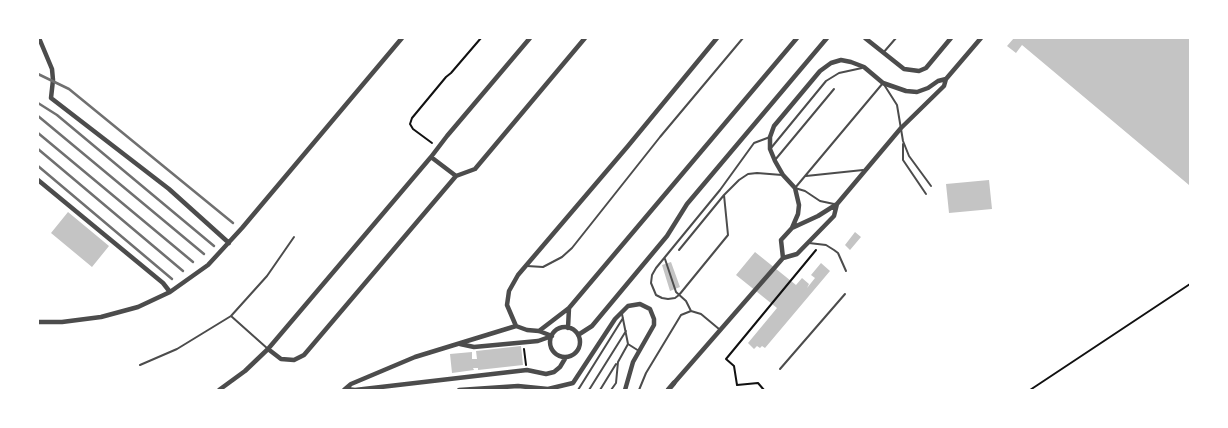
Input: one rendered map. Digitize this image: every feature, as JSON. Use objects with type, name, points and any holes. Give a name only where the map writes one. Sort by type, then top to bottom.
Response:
[{"type":"street","points":[[39,38],[52,69],[51,98],[169,188],[230,243]]},
{"type":"street","points":[[38,322],[62,322],[101,317],[138,307],[170,292],[208,265],[230,243],[402,38]]},
{"type":"street","points":[[219,390],[245,371],[268,349],[530,38]]},
{"type":"street","points":[[268,349],[281,359],[294,360],[304,355],[456,176],[475,169],[586,38]]},
{"type":"street","points":[[516,326],[508,305],[509,291],[518,275],[628,146],[716,38]]},
{"type":"street","points":[[539,331],[569,308],[797,38]]},
{"type":"street","points":[[578,335],[592,326],[667,236],[687,204],[827,38]]},
{"type":"street","points":[[865,38],[904,69],[919,71],[926,68],[951,38]]},
{"type":"street","points":[[792,228],[818,216],[837,204],[901,128],[944,86],[946,79],[981,38]]},
{"type":"street","points":[[783,258],[781,240],[792,228],[798,214],[799,205],[796,188],[783,175],[774,161],[770,149],[770,137],[774,126],[820,70],[840,60],[864,67],[883,83],[906,91],[918,92],[938,81],[946,79]]},
{"type":"street","points":[[431,157],[456,176]]},
{"type":"street","points":[[38,180],[163,283],[170,292]]},
{"type":"street","points":[[668,390],[783,258],[796,254],[834,216],[837,204]]},
{"type":"street","points":[[459,390],[518,386],[548,389],[573,383],[615,319],[628,306],[640,304],[646,306],[653,314],[654,325],[632,362],[625,390]]},
{"type":"street","points":[[568,328],[569,308]]},
{"type":"street","points":[[346,390],[352,384],[414,357],[516,326],[552,336]]},
{"type":"street","points":[[346,390],[527,370],[546,374],[554,372],[560,367],[566,357],[575,353],[580,344],[578,335],[568,328],[560,328],[552,336],[538,341],[474,347],[460,344]]},
{"type":"street","points":[[552,336],[551,345],[555,352],[566,357]]},
{"type":"lane","points":[[526,266],[543,267],[562,257],[572,248],[660,137],[743,38]]},
{"type":"lane","points":[[883,52],[896,38]]},
{"type":"lane","points":[[770,149],[826,81],[839,73],[864,67]]},
{"type":"lane","points":[[837,204],[820,202],[805,190],[796,188],[883,83],[897,105],[903,141],[909,156],[931,186]]},
{"type":"lane","points":[[774,161],[834,89]]},
{"type":"lane","points":[[724,195],[728,235],[675,298],[662,298],[656,295],[653,289],[652,275],[656,268],[720,190],[754,143],[770,137]]},
{"type":"lane","points":[[903,141],[903,160],[926,194]]},
{"type":"lane","points":[[805,176],[866,170]]},
{"type":"lane","points":[[679,250],[724,195],[739,180],[748,174],[757,172],[783,175]]},
{"type":"lane","points":[[140,365],[177,349],[231,316],[267,276],[294,237]]},
{"type":"lane","points":[[807,243],[826,244],[838,253],[846,271]]},
{"type":"lane","points":[[665,259],[676,292],[686,301],[691,311]]},
{"type":"lane","points":[[780,369],[844,294]]},
{"type":"lane","points":[[639,390],[646,373],[682,315],[691,311],[701,314],[721,330]]},
{"type":"lane","points":[[600,390],[628,344],[622,312]]},
{"type":"lane","points":[[231,316],[268,349]]},
{"type":"lane","points":[[578,390],[623,318]]},
{"type":"lane","points":[[589,390],[626,331]]},
{"type":"lane","points":[[628,344],[639,351]]},
{"type":"lane","points":[[611,390],[616,382],[618,362]]},
{"type":"lane","points":[[492,387],[499,390]]},
{"type":"path","points":[[439,146],[429,142],[410,124],[412,118],[481,38]]},
{"type":"path","points":[[734,390],[737,385],[734,366],[726,360],[821,244]]},
{"type":"path","points":[[1030,390],[1190,284]]},
{"type":"path","points":[[524,342],[527,370]]},
{"type":"path","points":[[737,385],[758,382],[764,390]]},
{"type":"building","points":[[1014,38],[1190,38],[1189,185],[1022,45],[1016,53],[1007,46]]},
{"type":"building","points":[[989,180],[992,209],[949,213],[946,184]]},
{"type":"building","points":[[68,212],[109,246],[92,267],[51,233]]},
{"type":"building","points":[[855,232],[861,237],[850,250],[845,245]]},
{"type":"building","points":[[755,252],[796,285],[802,278],[809,284],[807,288],[815,278],[811,275],[821,263],[830,271],[765,348],[757,346],[754,349],[748,343],[777,308],[736,275]]},
{"type":"building","points":[[671,262],[680,287],[670,291],[662,265]]},
{"type":"building","points":[[521,346],[523,365],[478,370],[478,368],[473,368],[474,370],[452,373],[450,354],[472,352],[472,359],[477,359],[476,351]]},
{"type":"railway","points":[[38,74],[69,89],[233,223]]},
{"type":"railway","points":[[38,103],[57,115],[214,246]]},
{"type":"railway","points":[[38,116],[204,254]]},
{"type":"railway","points":[[38,133],[193,262]]},
{"type":"railway","points":[[38,149],[183,271]]},
{"type":"railway","points":[[38,166],[172,279]]}]
